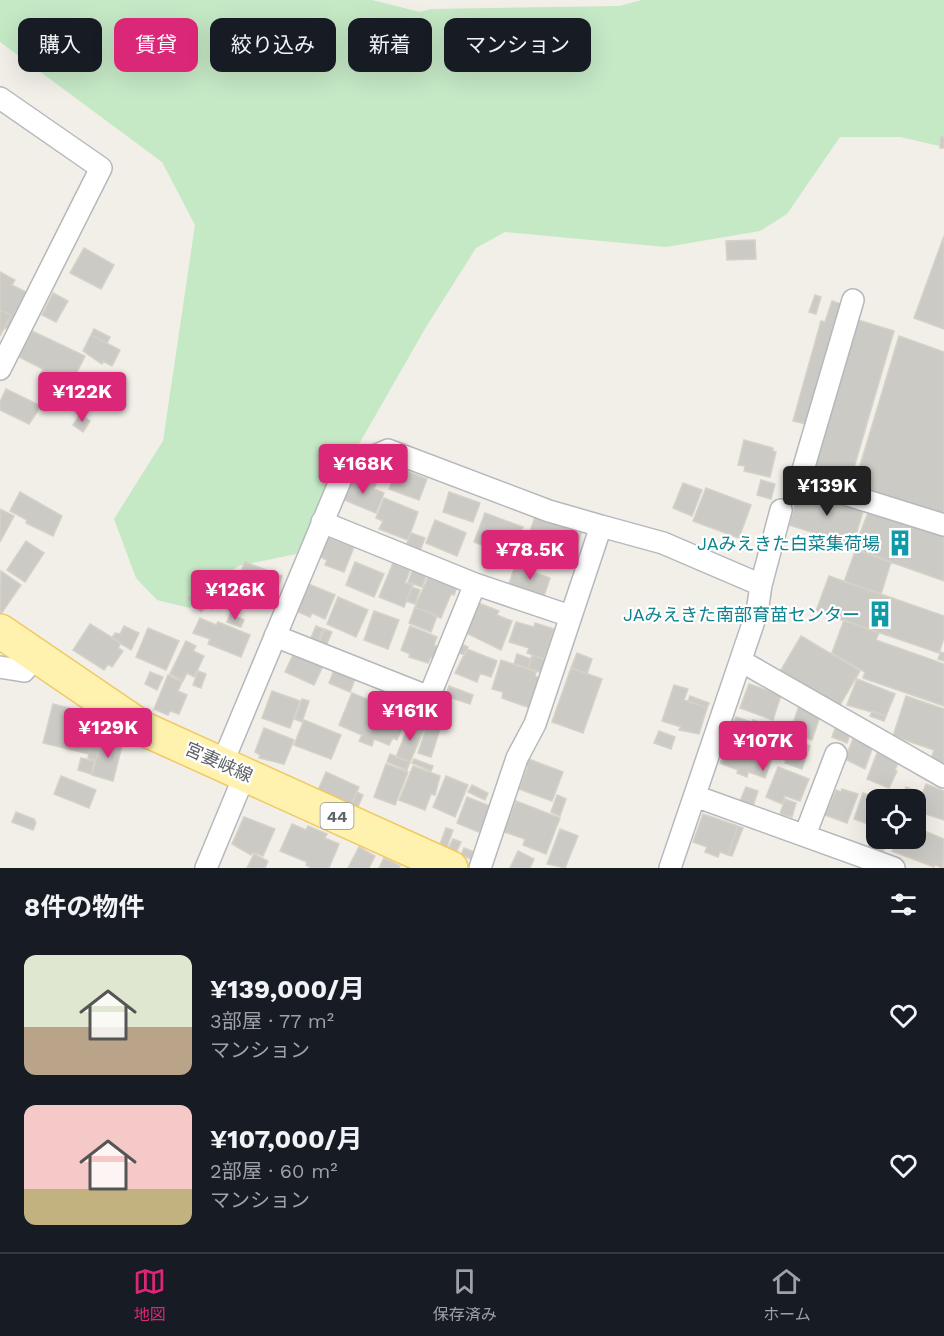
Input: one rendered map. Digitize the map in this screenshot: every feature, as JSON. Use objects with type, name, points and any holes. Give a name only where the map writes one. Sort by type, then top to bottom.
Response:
[{"type":"main road","name":"宮妻峡線","points":[[0,631],[144,729],[438,865]]},
{"type":"street","points":[[0,98],[101,168],[0,369]]},
{"type":"street","points":[[853,300],[800,480],[944,525]]},
{"type":"street","points":[[206,868],[233,769],[275,636],[345,469],[388,450],[549,511],[663,543],[761,585]]},
{"type":"street","points":[[669,868],[757,612],[761,585],[781,510]]},
{"type":"street","points":[[322,522],[475,584],[570,616]]},
{"type":"street","points":[[480,868],[517,758],[536,724],[601,526]]},
{"type":"street","points":[[275,636],[429,697],[475,584]]},
{"type":"street","points":[[0,667],[24,671],[36,656]]},
{"type":"street","points":[[741,661],[944,777]]},
{"type":"street","points":[[805,835],[836,754]]},
{"type":"street","points":[[695,796],[894,868]]},
{"type":"green space","points":[[0,0],[372,0],[420,12],[431,9],[619,6],[642,0],[944,0],[944,147],[900,137],[840,137],[787,214],[760,231],[666,247],[505,232],[476,248],[426,327],[296,554],[238,566],[190,608],[157,600],[136,578],[114,519],[163,441],[195,225],[162,162],[40,72],[102,72],[102,18],[18,18],[18,55],[0,42]]},
{"type":"building","points":[[941,137],[944,137],[944,148],[940,148]]},
{"type":"building","points":[[944,236],[944,329],[914,318]]},
{"type":"building","points":[[755,240],[756,259],[727,260],[726,241]]},
{"type":"building","points":[[84,248],[114,265],[101,289],[70,273]]},
{"type":"building","points":[[0,272],[15,280],[12,285],[26,292],[22,301],[29,304],[14,333],[5,328],[11,315],[0,310]]},
{"type":"building","points":[[53,293],[68,301],[56,322],[42,315]]},
{"type":"building","points":[[815,295],[821,297],[816,314],[809,312]]},
{"type":"building","points":[[832,301],[844,305],[810,425],[793,421],[821,321],[825,322]]},
{"type":"building","points":[[0,310],[11,315],[0,336]]},
{"type":"building","points":[[855,319],[894,331],[848,488],[808,476]]},
{"type":"building","points":[[94,329],[110,337],[107,343],[91,335]]},
{"type":"building","points":[[32,331],[85,356],[70,386],[56,379],[58,376],[52,373],[50,377],[41,373],[43,369],[19,357]]},
{"type":"building","points":[[91,335],[120,350],[112,366],[103,361],[102,364],[83,351]]},
{"type":"building","points":[[899,336],[944,352],[944,516],[853,489]]},
{"type":"building","points":[[6,389],[41,406],[29,424],[0,410],[0,402]]},
{"type":"building","points":[[80,414],[90,421],[83,432],[73,425]]},
{"type":"building","points":[[744,440],[773,448],[776,452],[770,477],[744,471],[745,466],[738,465]]},
{"type":"building","points":[[398,468],[427,479],[419,500],[389,489]]},
{"type":"building","points":[[361,478],[376,484],[374,489],[384,493],[376,513],[342,499],[350,479],[359,482]]},
{"type":"building","points":[[761,480],[775,484],[771,499],[757,495]]},
{"type":"building","points":[[683,483],[702,490],[692,516],[673,508]]},
{"type":"building","points":[[706,488],[751,505],[739,538],[693,521]]},
{"type":"building","points":[[800,489],[864,508],[853,545],[789,525]]},
{"type":"building","points":[[20,492],[62,516],[53,536],[26,523],[27,520],[10,511]]},
{"type":"building","points":[[449,492],[480,503],[473,522],[443,512]]},
{"type":"building","points":[[384,498],[418,512],[408,540],[379,529],[383,521],[376,518]]},
{"type":"building","points":[[0,509],[14,516],[0,542]]},
{"type":"building","name":"JAみえきた白菜集荷場","points":[[869,510],[944,536],[944,581],[854,549]]},
{"type":"building","points":[[485,513],[523,527],[512,556],[474,542]]},
{"type":"building","points":[[535,517],[581,533],[572,561],[550,554],[549,558],[535,554],[537,549],[525,546]]},
{"type":"building","points":[[435,520],[466,533],[457,556],[426,543]]},
{"type":"building","points":[[411,533],[425,538],[420,551],[406,546]]},
{"type":"building","points":[[328,537],[354,547],[344,572],[325,565],[327,560],[320,557]]},
{"type":"building","points":[[26,541],[44,553],[25,582],[7,570]]},
{"type":"building","points":[[856,549],[891,562],[881,594],[844,582]]},
{"type":"building","points":[[245,562],[282,576],[273,600],[235,586]]},
{"type":"building","points":[[355,562],[384,574],[374,597],[346,585]]},
{"type":"building","points":[[393,563],[410,570],[405,583],[413,585],[404,607],[379,597]]},
{"type":"building","points":[[515,566],[550,578],[544,596],[509,584]]},
{"type":"building","points":[[413,569],[427,574],[422,587],[408,582]]},
{"type":"building","points":[[1,571],[21,585],[0,614]]},
{"type":"building","points":[[429,575],[457,587],[454,595],[451,594],[441,618],[415,607]]},
{"type":"building","name":"JAみえきた南部育苗センター","points":[[829,576],[944,616],[944,638],[939,653],[816,611]]},
{"type":"building","points":[[205,582],[222,598],[212,609],[208,605],[201,612],[188,598]]},
{"type":"building","points":[[306,583],[335,595],[325,619],[312,613],[310,617],[294,610]]},
{"type":"building","points":[[412,587],[420,590],[415,604],[406,601]]},
{"type":"building","points":[[338,597],[368,610],[356,637],[327,624]]},
{"type":"building","points":[[476,602],[499,611],[497,615],[512,621],[501,650],[464,632]]},
{"type":"building","points":[[415,607],[437,616],[431,632],[409,623]]},
{"type":"building","points":[[374,611],[399,620],[388,649],[364,640]]},
{"type":"building","points":[[230,614],[244,620],[241,627],[227,622]]},
{"type":"building","points":[[200,618],[216,625],[218,622],[250,635],[241,657],[208,644],[210,639],[193,633]]},
{"type":"building","points":[[844,620],[879,633],[876,640],[944,664],[944,706],[863,678],[865,672],[832,653]]},
{"type":"building","points":[[516,622],[534,627],[535,623],[554,629],[544,659],[527,653],[529,648],[509,642]]},
{"type":"building","points":[[90,624],[121,643],[118,648],[123,651],[112,667],[108,664],[104,670],[73,650]]},
{"type":"building","points":[[124,626],[139,633],[131,650],[112,638],[115,633],[120,634]]},
{"type":"building","points":[[316,626],[323,629],[318,642],[310,640]]},
{"type":"building","points":[[410,626],[437,637],[434,645],[438,647],[434,658],[431,657],[428,663],[409,657],[410,654],[401,650]]},
{"type":"building","points":[[148,628],[179,641],[166,670],[136,657]]},
{"type":"building","points":[[324,629],[332,632],[326,646],[319,643]]},
{"type":"building","points":[[801,636],[860,671],[837,710],[778,675]]},
{"type":"building","points":[[186,641],[196,646],[193,651],[204,656],[194,677],[187,673],[183,681],[170,674]]},
{"type":"building","points":[[459,643],[468,647],[465,655],[456,652]]},
{"type":"building","points":[[467,649],[497,661],[491,677],[480,673],[477,682],[455,673]]},
{"type":"building","points":[[941,652],[944,653],[944,661],[938,659]]},
{"type":"building","points":[[294,653],[323,666],[314,685],[285,672]]},
{"type":"building","points":[[577,653],[592,659],[587,674],[571,668]]},
{"type":"building","points":[[517,654],[531,659],[528,668],[514,664]]},
{"type":"building","points":[[532,655],[546,660],[542,673],[528,668]]},
{"type":"building","points":[[501,660],[536,672],[535,676],[540,678],[530,708],[502,698],[503,692],[492,689]]},
{"type":"building","points":[[571,668],[602,679],[583,733],[552,722]]},
{"type":"building","points":[[334,670],[355,679],[350,692],[329,683]]},
{"type":"building","points":[[198,671],[206,674],[201,688],[193,685]]},
{"type":"building","points":[[150,672],[163,677],[157,690],[145,684]]},
{"type":"building","points":[[168,675],[182,682],[178,691],[187,695],[179,714],[170,711],[168,715],[154,709]]},
{"type":"building","points":[[857,679],[895,694],[886,716],[847,705]]},
{"type":"building","points":[[749,684],[781,695],[773,720],[740,708]]},
{"type":"building","points":[[674,685],[688,689],[684,700],[707,708],[699,734],[679,730],[681,727],[662,721]]},
{"type":"building","points":[[449,686],[473,695],[470,704],[446,696]]},
{"type":"building","points":[[272,691],[300,701],[290,728],[262,718]]},
{"type":"building","points":[[352,693],[386,707],[388,700],[401,706],[398,724],[403,726],[397,740],[393,738],[389,745],[374,739],[372,746],[359,741],[362,735],[339,725]]},
{"type":"building","points":[[690,696],[709,703],[707,708],[688,701]]},
{"type":"building","points":[[906,696],[944,709],[944,763],[931,759],[934,750],[893,736]]},
{"type":"building","points":[[302,699],[309,701],[302,722],[295,719]]},
{"type":"building","points":[[53,704],[81,711],[79,717],[97,721],[89,754],[43,743]]},
{"type":"building","points":[[799,706],[820,716],[812,740],[790,732]]},
{"type":"building","points":[[872,711],[886,716],[884,721],[870,716]]},
{"type":"building","points":[[430,716],[443,720],[431,757],[418,753]]},
{"type":"building","points":[[736,717],[751,722],[747,732],[732,727]]},
{"type":"building","points":[[304,720],[341,735],[331,759],[294,745]]},
{"type":"building","points":[[753,720],[783,730],[779,743],[749,733]]},
{"type":"building","points":[[415,723],[425,727],[410,762],[396,757],[409,725],[414,727]]},
{"type":"building","points":[[837,723],[851,731],[847,743],[832,737]]},
{"type":"building","points":[[264,728],[294,740],[284,764],[259,758],[260,755],[255,752]]},
{"type":"building","points":[[659,731],[675,737],[671,749],[654,743]]},
{"type":"building","points":[[730,734],[775,751],[768,769],[761,767],[758,775],[748,772],[747,777],[737,773],[738,770],[720,763]]},
{"type":"building","points":[[94,735],[102,737],[96,760],[88,758]]},
{"type":"building","points":[[102,737],[123,742],[113,781],[92,775]]},
{"type":"building","points":[[787,738],[810,746],[802,769],[785,763],[786,758],[781,756]]},
{"type":"building","points":[[853,739],[873,746],[865,769],[845,759]]},
{"type":"building","points":[[877,753],[899,761],[889,788],[867,779]]},
{"type":"building","points":[[390,754],[410,762],[407,770],[387,762]]},
{"type":"building","points":[[81,758],[94,761],[91,774],[78,770]]},
{"type":"building","points":[[526,758],[563,772],[552,801],[519,789],[528,766],[524,764]]},
{"type":"building","points":[[414,759],[433,766],[431,771],[412,763]]},
{"type":"building","points":[[386,764],[408,772],[395,805],[374,797]]},
{"type":"building","points":[[413,766],[440,776],[435,795],[431,794],[425,810],[399,800]]},
{"type":"building","points":[[761,767],[768,769],[765,778],[758,775]]},
{"type":"building","points":[[778,767],[809,779],[800,801],[785,796],[782,804],[766,797]]},
{"type":"building","points":[[326,772],[359,787],[351,805],[318,790]]},
{"type":"building","points":[[61,776],[96,790],[89,808],[54,794]]},
{"type":"building","points":[[446,776],[468,785],[455,817],[433,807]]},
{"type":"building","points":[[926,784],[944,791],[944,820],[926,814],[926,789],[924,789]]},
{"type":"building","points":[[472,785],[488,793],[485,800],[468,792]]},
{"type":"building","points":[[746,787],[758,791],[753,806],[740,801]]},
{"type":"building","points":[[842,789],[858,794],[847,823],[825,815],[836,790],[841,792]]},
{"type":"building","points":[[357,792],[363,795],[357,809],[351,806]]},
{"type":"building","points":[[863,793],[866,794],[866,823],[854,819]]},
{"type":"building","points":[[557,795],[566,799],[560,816],[551,812]]},
{"type":"building","points":[[467,797],[492,807],[481,833],[457,823]]},
{"type":"building","points":[[785,799],[796,803],[792,817],[780,814]]},
{"type":"building","points":[[516,801],[560,818],[546,854],[523,845],[525,839],[504,832]]},
{"type":"building","points":[[16,812],[34,819],[36,823],[33,830],[12,822]]},
{"type":"building","points":[[703,814],[738,826],[728,855],[720,852],[718,857],[705,852],[707,847],[693,842]]},
{"type":"building","points":[[244,817],[275,829],[263,856],[253,852],[251,855],[232,844]]},
{"type":"building","points":[[292,824],[306,830],[308,826],[327,834],[325,838],[339,844],[329,868],[312,868],[306,865],[307,862],[280,851]]},
{"type":"building","points":[[738,826],[743,828],[732,856],[728,855]]},
{"type":"building","points":[[446,828],[453,830],[447,847],[440,844]]},
{"type":"building","points":[[560,829],[578,836],[565,868],[547,864]]},
{"type":"building","points":[[926,832],[944,839],[943,868],[935,865],[934,867],[892,851],[893,849],[926,849]]},
{"type":"building","points":[[453,839],[461,842],[455,855],[447,851]]},
{"type":"building","points":[[359,847],[375,856],[369,868],[348,868]]},
{"type":"building","points":[[464,848],[474,852],[471,859],[461,855]]},
{"type":"building","points":[[867,849],[884,849],[882,855]]},
{"type":"building","points":[[518,851],[534,859],[530,868],[510,868]]},
{"type":"building","points":[[254,854],[268,861],[265,868],[247,868]]},
{"type":"building","points":[[384,858],[400,866],[399,868],[379,868]]},
{"type":"place","name":"JAみえきた白菜集荷場","points":[[900,543]]},
{"type":"place","name":"JAみえきた南部育苗センター","points":[[880,614]]}]
